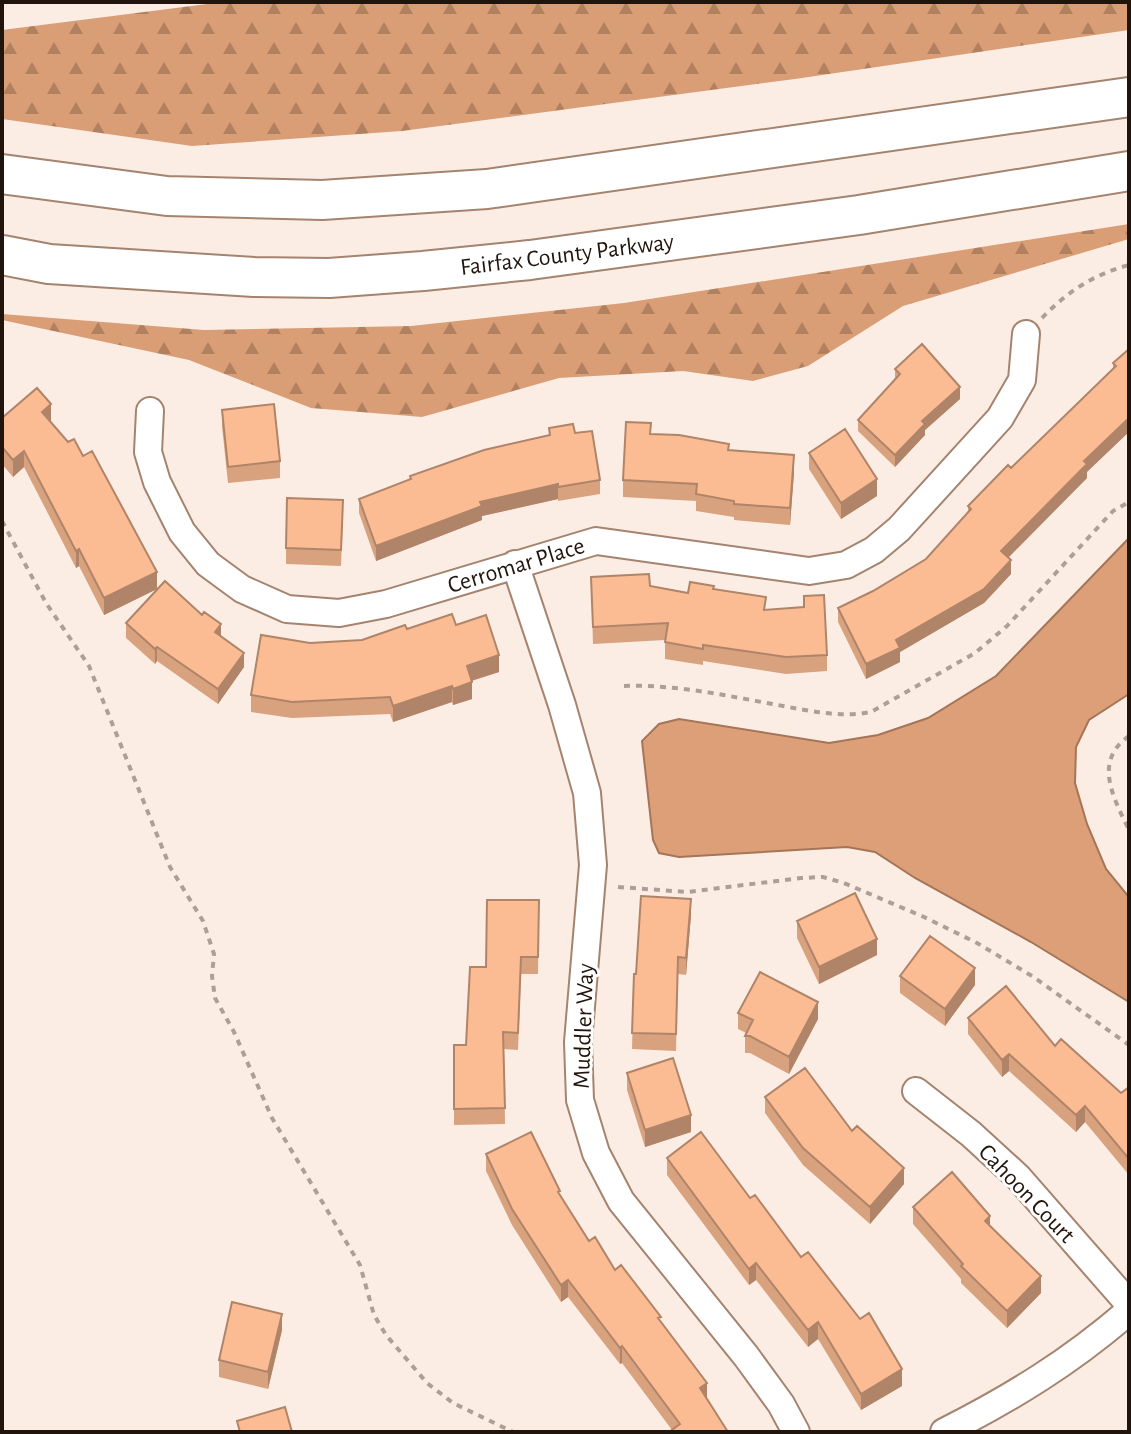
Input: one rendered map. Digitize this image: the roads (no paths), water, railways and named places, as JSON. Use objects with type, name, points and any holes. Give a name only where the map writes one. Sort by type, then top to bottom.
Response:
[{"type":"highway","points":[[2,174],[167,196],[322,200],[487,189],[1129,97]]},
{"type":"highway","name":"Fairfax County Parkway","points":[[2,255],[49,264],[254,277],[329,278],[407,273],[530,260],[859,215],[1129,171]]},
{"type":"street","name":"Cerromar Place","points":[[150,411],[148,452],[157,482],[182,532],[208,564],[242,589],[287,609],[339,613],[386,604],[596,541],[809,571],[846,565],[874,550],[899,529],[1000,418],[1022,380],[1026,334]]},
{"type":"street","name":"Muddler Way","points":[[515,564],[563,708],[587,793],[593,865],[578,1042],[580,1100],[596,1153],[621,1201],[746,1356],[781,1404],[796,1432]]},
{"type":"street","name":"Cahoon Court","points":[[916,1091],[971,1134],[1018,1177],[1129,1304]]},
{"type":"street","points":[[944,1432],[1007,1400],[1084,1349],[1129,1311]]}]
